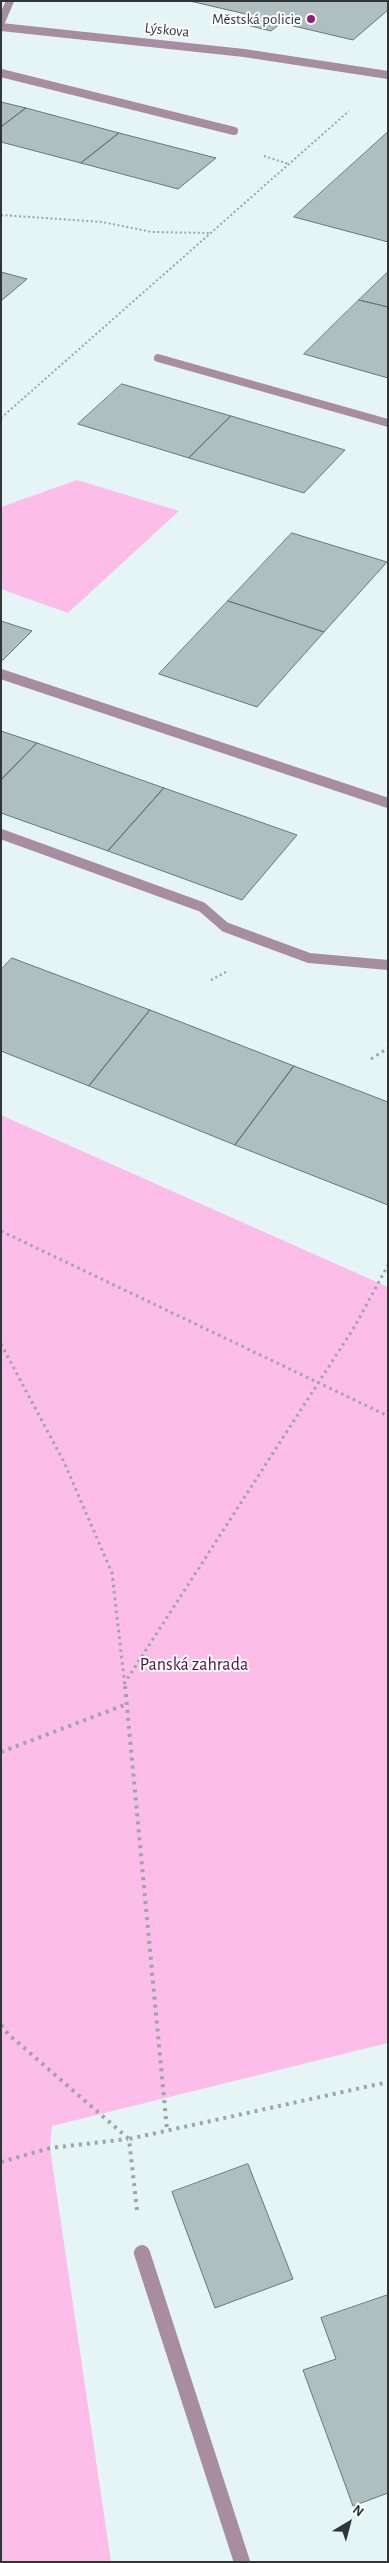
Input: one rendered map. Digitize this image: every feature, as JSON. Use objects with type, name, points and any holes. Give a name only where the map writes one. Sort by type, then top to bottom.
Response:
[{"type":"street","points":[[1,22],[10,1]]},
{"type":"street","name":"Lýskova","points":[[1,27],[159,42],[292,58],[388,75]]},
{"type":"street","points":[[1,73],[234,131]]},
{"type":"street","points":[[158,358],[388,423]]},
{"type":"street","points":[[1,674],[388,803]]},
{"type":"street","points":[[1,834],[202,907],[225,927],[274,947],[309,958],[388,965]]},
{"type":"street","points":[[142,2253],[242,2562]]},
{"type":"path","points":[[1,418],[352,109]]},
{"type":"path","points":[[1,215],[102,222],[152,232],[211,233]]},
{"type":"path","points":[[371,1059],[388,1048]]},
{"type":"path","points":[[1,1231],[388,1416]]},
{"type":"path","points":[[124,1684],[355,1326],[388,1265]]},
{"type":"path","points":[[1,1344],[64,1462],[112,1572],[127,1704],[167,2130]]},
{"type":"path","points":[[1,1752],[127,1704]]},
{"type":"path","points":[[1,2024],[8,2034],[128,2138],[142,2253]]},
{"type":"path","points":[[1,2162],[50,2148],[128,2138],[388,2082]]},
{"type":"green space","points":[[77,480],[179,511],[68,613],[1,589],[1,507]]},
{"type":"green space","name":"Panská zahrada","points":[[1,1115],[388,1287],[388,2043],[52,2126],[50,2148],[111,2562],[1,2562]]},
{"type":"building","name":"Městská policie","points":[[190,1],[388,1],[388,10],[353,40],[281,23],[271,31],[239,23],[249,15]]},
{"type":"building","points":[[1,102],[26,108],[1,127]]},
{"type":"building","points":[[26,108],[119,133],[81,163],[1,142],[1,127]]},
{"type":"building","points":[[388,132],[388,242],[294,217]]},
{"type":"building","points":[[119,133],[216,158],[178,189],[81,163]]},
{"type":"building","points":[[1,272],[27,279],[1,301]]},
{"type":"building","points":[[388,272],[388,307],[359,300]]},
{"type":"building","points":[[359,300],[388,307],[388,378],[304,354]]},
{"type":"building","points":[[122,384],[231,416],[189,458],[78,424]]},
{"type":"building","points":[[231,416],[345,450],[304,493],[189,458]]},
{"type":"building","points":[[292,533],[387,562],[324,632],[228,601]]},
{"type":"building","points":[[228,601],[324,632],[257,707],[159,674]]},
{"type":"building","points":[[1,621],[32,631],[3,660],[1,660]]},
{"type":"building","points":[[1,731],[37,743],[1,780]]},
{"type":"building","points":[[37,743],[164,788],[108,851],[1,813],[1,780]]},
{"type":"building","points":[[164,788],[297,835],[242,900],[108,851]]},
{"type":"building","points":[[12,958],[150,1010],[89,1086],[1,1051],[1,970]]},
{"type":"building","points":[[150,1010],[294,1066],[235,1145],[89,1086]]},
{"type":"building","points":[[294,1066],[388,1102],[388,1205],[235,1145]]},
{"type":"building","points":[[248,2164],[293,2279],[215,2308],[172,2192]]},
{"type":"building","points":[[388,2295],[388,2493],[353,2506],[303,2370],[336,2359],[321,2318]]},
{"type":"place","name":"Městská policie","points":[[311,19]]}]
